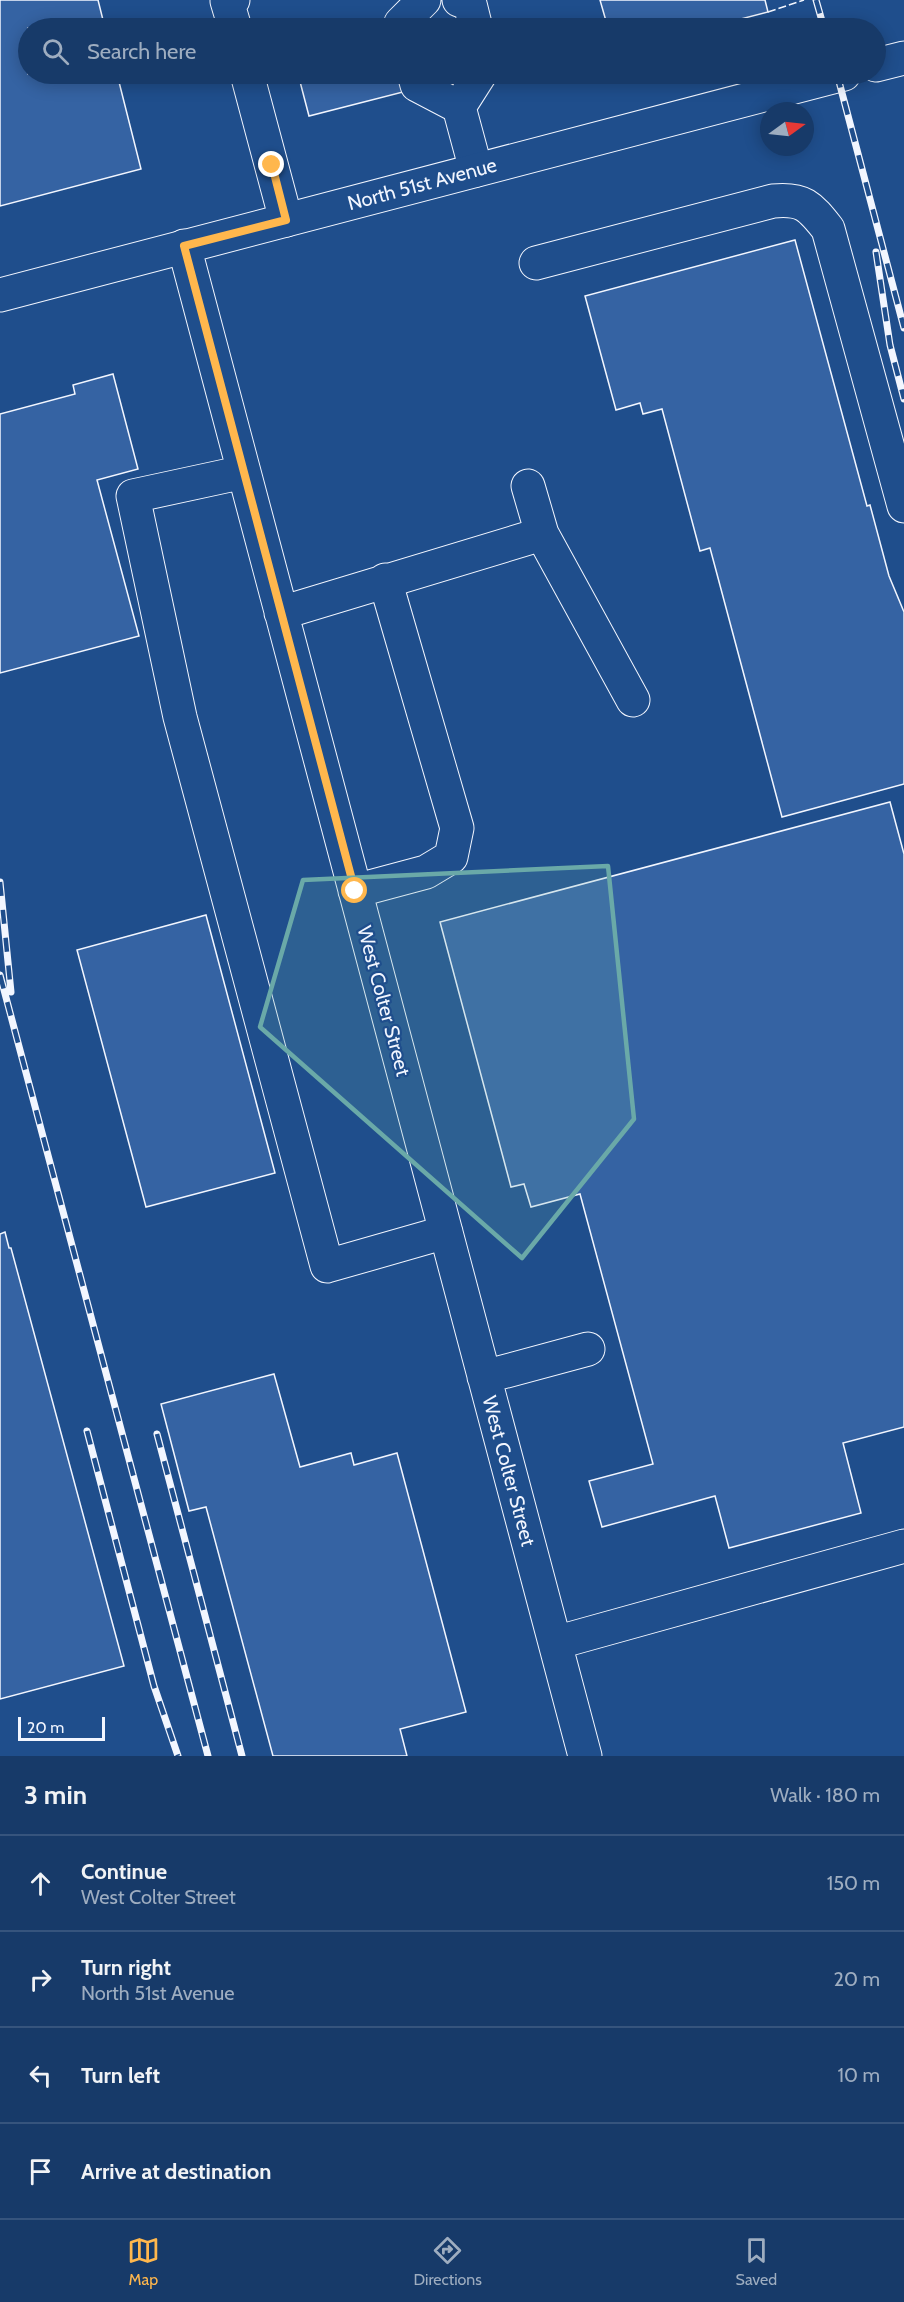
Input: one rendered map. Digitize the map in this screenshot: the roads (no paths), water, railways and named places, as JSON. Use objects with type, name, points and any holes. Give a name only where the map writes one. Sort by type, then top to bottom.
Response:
[{"type":"street","points":[[232,18],[228,2],[233,0]]},
{"type":"street","points":[[405,18],[424,0]]},
{"type":"street","points":[[459,0],[470,4],[474,18]]},
{"type":"street","points":[[886,62],[904,58]]},
{"type":"street","points":[[250,84],[286,220]]},
{"type":"street","points":[[417,84],[459,107],[476,170]]},
{"type":"street","points":[[459,107],[474,84]]},
{"type":"street","name":"North 51st Avenue","points":[[0,295],[806,84]]},
{"type":"street","points":[[536,263],[773,201],[791,199],[811,207],[828,228],[904,506]]},
{"type":"street","name":"West Colter Street","points":[[184,246],[585,1756]]},
{"type":"street","points":[[244,472],[133,496],[180,717],[235,927],[327,1266],[446,1232]]},
{"type":"street","points":[[528,486],[542,534],[633,700]]},
{"type":"street","points":[[281,613],[542,534]]},
{"type":"street","points":[[355,891],[426,872],[451,857],[457,828],[385,580]]},
{"type":"street","points":[[484,1377],[588,1349]]},
{"type":"street","points":[[555,1643],[904,1546]]},
{"type":"railway","points":[[816,0],[821,18]]},
{"type":"railway","points":[[840,84],[904,328]]},
{"type":"railway","points":[[876,252],[890,345],[904,399]]},
{"type":"railway","points":[[0,882],[11,992]]},
{"type":"railway","points":[[0,975],[208,1756]]},
{"type":"railway","points":[[87,1431],[154,1686],[178,1756]]},
{"type":"railway","points":[[157,1434],[242,1756]]}]
